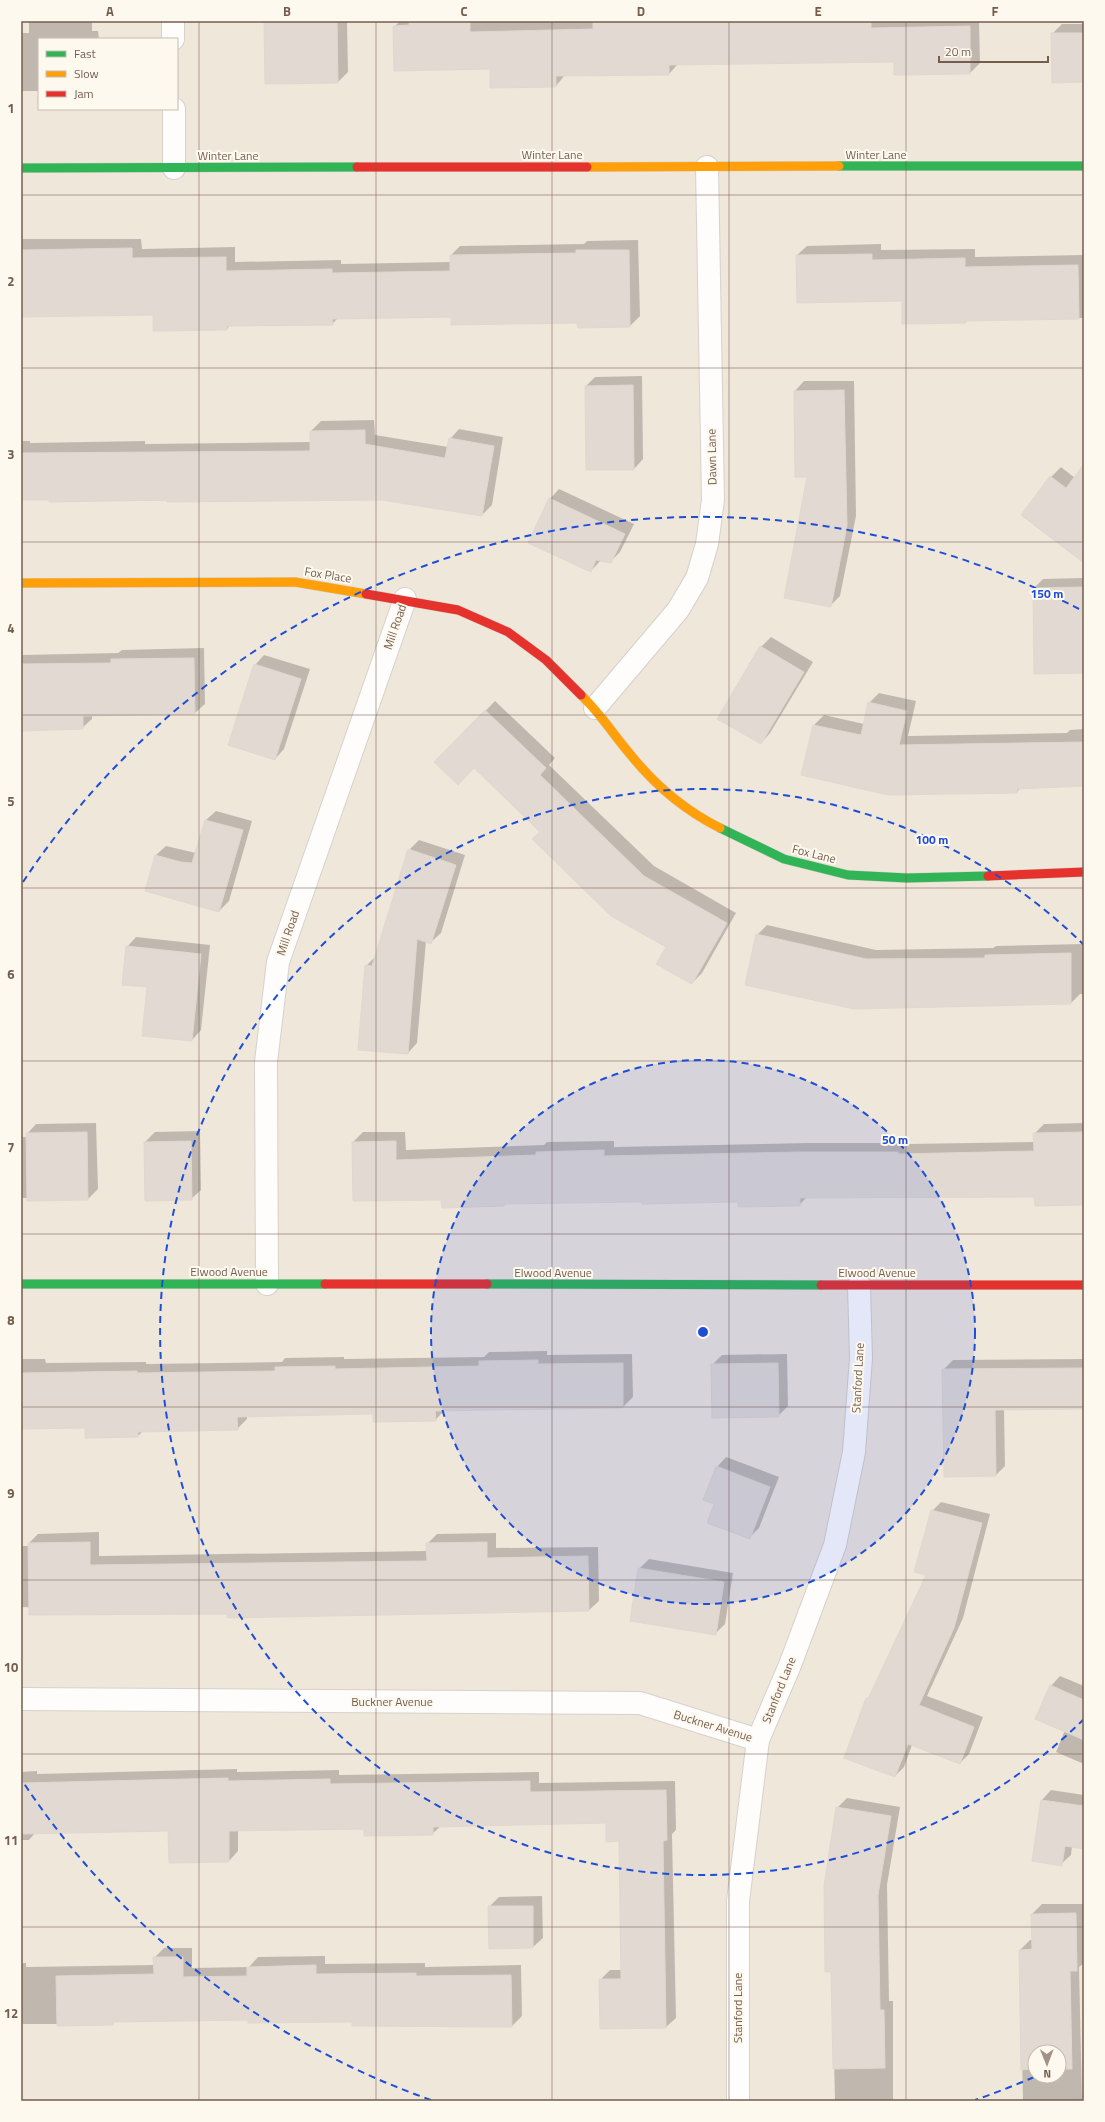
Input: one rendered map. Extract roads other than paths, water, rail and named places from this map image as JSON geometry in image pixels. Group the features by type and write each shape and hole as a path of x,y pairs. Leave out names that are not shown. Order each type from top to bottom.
{"street":[{"path":"173,21 173,38"},
{"path":"174,110 174,168"},
{"name":"Winter Lane","path":"21,168 1084,166"},
{"name":"Dawn Lane","path":"595,708 678,610 697,578 707,544 713,500 707,167"},
{"name":"Fox Place","path":"21,583 295,582 405,599 458,610 508,632 546,660 595,708"},
{"name":"Mill Road","path":"267,1284 266,1062 278,962 405,599"},
{"name":"Fox Lane","path":"595,708 630,755 673,798 710,824 784,859 848,875 907,878 1084,872"},
{"name":"Elwood Avenue","path":"21,1284 1084,1286"},
{"name":"Stanford Lane","path":"738,2101 738,1901 758,1740 790,1665 835,1545 854,1452 861,1358 859,1285"},
{"name":"Buckner Avenue","path":"21,1699 640,1704 758,1740"}]}
